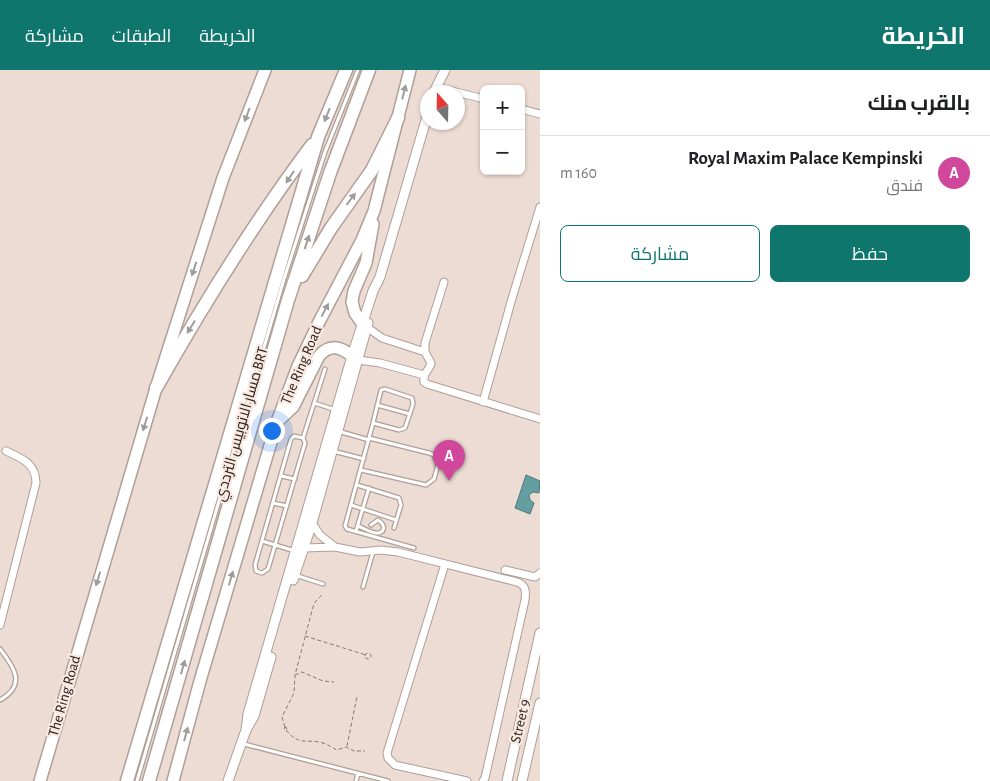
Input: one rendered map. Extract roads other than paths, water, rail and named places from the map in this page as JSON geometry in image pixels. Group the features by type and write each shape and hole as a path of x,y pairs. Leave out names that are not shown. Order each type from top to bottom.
{"highway":[{"name":"The Ring Road","path":"40,781 156,388 223,178 265,70"},
{"path":"127,781 318,137 346,70"},
{"name":"The Ring Road","path":"149,781 288,300 330,173 369,70"},
{"name":"The Ring Road","path":"173,781 200,681 277,422 298,366 362,240 374,210 410,70"},
{"path":"288,300 330,228 372,170 398,118"},
{"path":"156,388 188,333 266,210 318,137"},
{"path":"365,326 355,313 352,302 354,291 366,263 371,242 374,210"},
{"path":"277,422 292,407 324,350 336,347 355,358"}],"street":[{"path":"437,85 444,70"},
{"path":"465,96 480,98"},
{"path":"525,110 540,114"},
{"path":"246,730 248,714 308,521 336,411 365,326 373,291 380,277 423,130"},
{"path":"483,402 513,294 540,207"},
{"path":"444,282 425,343 425,352 431,363 424,375 424,382 540,419"},
{"path":"365,326 382,338 425,352"},
{"path":"355,358 375,361 424,375"},
{"path":"308,521 338,431 355,358"},
{"path":"0,625 36,482 31,465 24,459 6,451"},
{"path":"308,521 320,535 336,546"},
{"path":"300,549 336,546 360,552 398,552 522,584 526,590 483,781"},
{"path":"228,781 240,743 254,716 300,549"},
{"path":"445,564 387,753 388,758 395,765 468,781"},
{"path":"505,570 535,577 540,573"},
{"name":"Street 9","path":"506,781 524,705 536,671 540,632"},
{"path":"524,705 540,707"},
{"name":"Street 9","path":"522,781 538,726 540,707"},
{"path":"520,725 538,726"}],"lane":[{"name":"مسار الاتوبيس الترددي BRT","path":"136,781 284,279 325,152 358,70"},
{"path":"303,438 294,436 291,438 255,565 258,572 265,573 268,569 305,443 303,438 325,369"},
{"path":"373,423 402,430 407,426 413,404 412,398 385,389 380,392 345,526 347,529 414,548"},
{"path":"314,403 336,411"},
{"path":"377,405 410,414"},
{"path":"338,431 429,453 434,455 438,464 434,479 426,485 361,470"},
{"path":"332,451 364,459"},
{"path":"281,476 294,479"},
{"path":"357,485 399,498 401,505 394,528"},
{"path":"356,531 369,488"},
{"path":"273,502 287,506"},
{"path":"351,505 396,520"},
{"path":"358,526 376,533 383,529 384,525 378,520 372,525"},
{"path":"262,541 300,549"},
{"path":"363,587 373,552"},
{"path":"294,575 323,584"},
{"path":"0,649 17,675 16,685 0,700"},
{"path":"240,743 388,781"},
{"path":"356,781 358,774"}],"water":[{"path":"526,475 540,481 539,493 533,492 529,495 530,500 534,503 530,514 515,508"}],"place":[{"name":"Royal Maxim Palace Kempinski","path":"449,481"}]}
